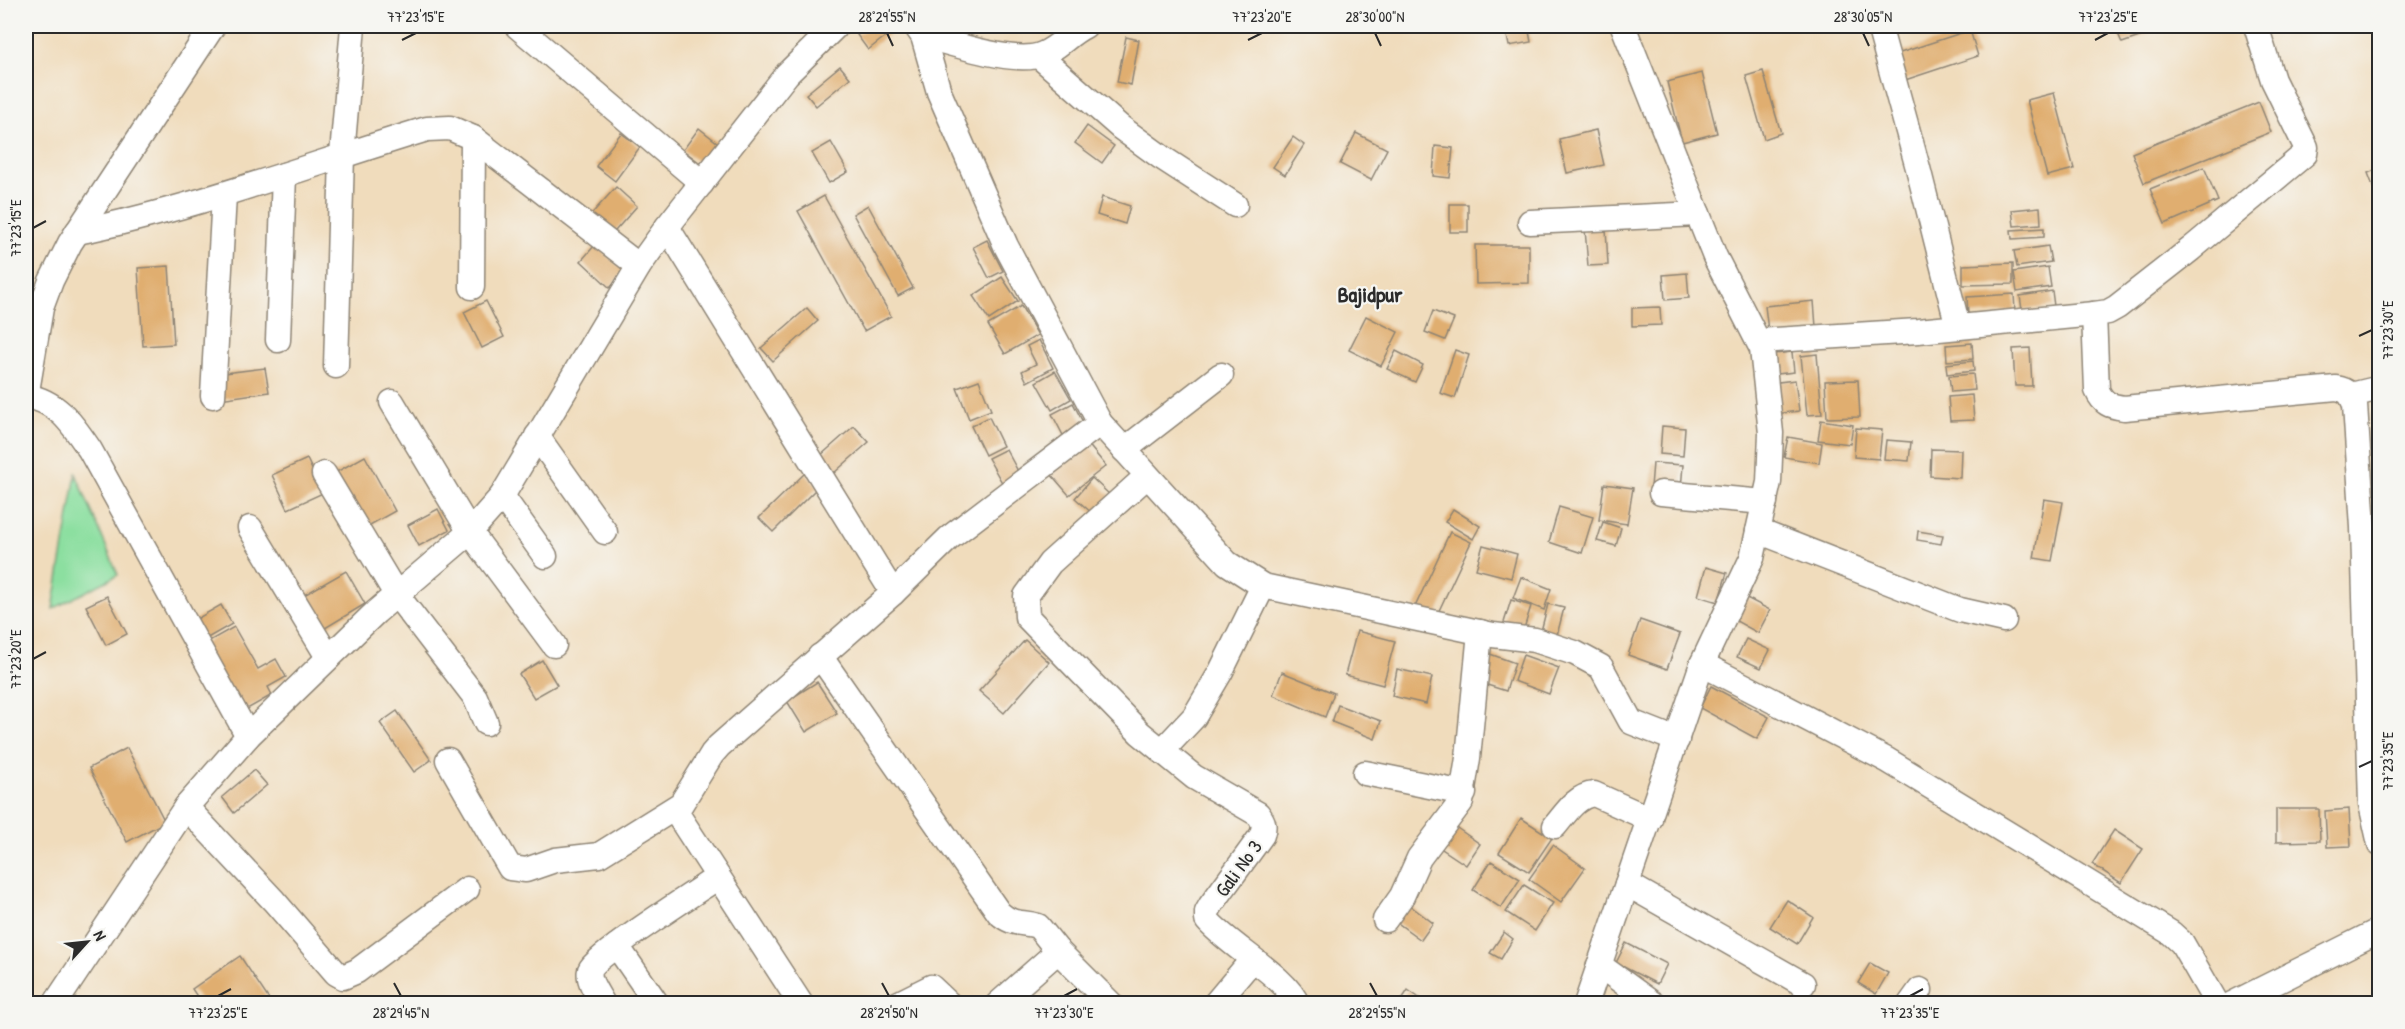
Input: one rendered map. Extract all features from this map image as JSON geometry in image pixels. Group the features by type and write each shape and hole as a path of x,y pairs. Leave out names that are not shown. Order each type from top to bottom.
{"street":[{"path":"213,26 77,231 51,281 41,308 26,397 40,398 61,411 90,450 248,736"},
{"path":"336,366 342,155 353,26"},
{"path":"517,26 702,183"},
{"path":"55,1004 186,807 248,736 396,594 470,532 502,496 639,266 787,74 836,26"},
{"path":"919,31 1014,57 1040,56 1085,26"},
{"path":"1586,1004 1702,664 1752,558 1769,482 1771,425 1759,341 1715,257 1623,26"},
{"path":"1879,26 1958,327"},
{"path":"1759,341 1958,327 2094,314 2108,312 2117,307 2200,242 2305,154 2306,147 2272,80 2256,26"},
{"path":"919,31 939,92 1006,246 1100,423 1227,563 1263,586 1480,632 1535,640 1575,653 1595,662 1605,674 1630,722 1677,740"},
{"path":"1040,56 1120,127 1161,157 1235,205"},
{"path":"77,231 116,224 224,195 427,129 450,128 473,138 639,266"},
{"path":"472,287 473,138"},
{"path":"278,340 284,175"},
{"path":"213,396 224,195"},
{"path":"1530,222 1698,214"},
{"path":"667,227 893,593"},
{"path":"2094,314 2097,390 2100,398 2109,406 2124,408 2336,388 2346,389 2351,395 2355,405 2362,528 2371,804 2379,844"},
{"path":"1124,450 1221,375"},
{"path":"2351,395 2379,387"},
{"path":"392,402 470,532 554,645"},
{"path":"448,760 510,868 526,870 555,860 599,855 674,809 686,798 719,746 893,593 949,538 1100,423"},
{"path":"537,436 605,532"},
{"path":"324,474 396,594 467,685 486,723"},
{"path":"1147,476 1050,563 1026,596 1025,605 1026,617 1031,623 1128,722 1162,751 1194,717 1220,673 1263,586"},
{"path":"1661,493 1765,502"},
{"path":"502,496 545,556"},
{"path":"250,528 328,657"},
{"path":"1758,531 1960,610 2004,620"},
{"path":"1385,920 1402,896 1419,858 1461,802 1464,793 1480,632"},
{"path":"820,656 999,913 1016,924 1038,926 1058,951 1111,1004"},
{"path":"1702,664 1887,760 2171,933 2182,943 2217,1004"},
{"name":"Gali No 3","path":"1162,751 1194,777 1249,809 1263,821 1265,827 1262,835 1207,912 1212,926 1252,960"},
{"path":"1365,773 1464,793"},
{"path":"1555,826 1578,799 1594,794 1650,819"},
{"path":"186,807 274,901 336,973 343,976 357,971 467,889"},
{"path":"674,809 801,1004"},
{"path":"603,1004 594,988 589,972 593,964 718,877"},
{"path":"1627,884 1803,984"},
{"path":"2232,1004 2379,930"},
{"path":"617,946 657,1004"},
{"path":"998,1004 1058,951"},
{"path":"1215,1004 1252,960 1285,985 1293,994 1297,1004"},
{"path":"1599,965 1653,1004"},
{"path":"897,1004 931,987 950,1004"}],"green space":[{"path":"76,474 118,575 53,609"}],"building":[{"path":"870,26 892,26 895,29 868,50 857,35"},
{"path":"1505,26 1528,26 1531,42 1509,46"},
{"path":"2115,26 2149,26 2151,33 2122,43"},
{"path":"1970,30 1978,56 1902,81 1894,55"},
{"path":"1126,37 1139,40 1131,85 1117,82"},
{"path":"840,66 850,78 816,106 806,94"},
{"path":"1763,71 1781,133 1764,139 1746,76"},
{"path":"1702,73 1717,133 1682,142 1667,82"},
{"path":"2054,93 2074,169 2047,176 2027,100"},
{"path":"2259,102 2271,132 2144,183 2132,153"},
{"path":"1087,126 1114,146 1102,163 1075,143"},
{"path":"699,128 723,147 707,168 683,150"},
{"path":"1596,130 1604,165 1567,173 1559,139"},
{"path":"621,133 640,147 615,181 596,166"},
{"path":"1356,133 1387,149 1371,180 1340,164"},
{"path":"1293,137 1304,145 1285,175 1273,167"},
{"path":"831,142 848,172 829,183 812,153"},
{"path":"1435,146 1453,148 1450,178 1433,176"},
{"path":"2204,167 2218,201 2165,224 2150,189"},
{"path":"2380,168 2380,202 2379,202 2368,173"},
{"path":"616,187 637,206 608,239 586,220"},
{"path":"824,196 891,316 864,331 798,211"},
{"path":"1102,197 1130,206 1125,224 1097,215"},
{"path":"1450,204 1468,204 1468,232 1450,232"},
{"path":"868,205 913,288 898,296 853,214"},
{"path":"2040,207 2041,224 2014,226 2012,210"},
{"path":"1606,228 1608,265 1588,266 1585,229"},
{"path":"2044,228 2044,237 2012,239 2011,230"},
{"path":"987,240 1003,271 989,278 973,247"},
{"path":"595,245 625,271 610,288 581,261"},
{"path":"1475,245 1529,245 1529,283 1476,284"},
{"path":"2048,246 2051,262 2017,267 2014,251"},
{"path":"2013,263 2013,284 1963,285 1963,265"},
{"path":"169,266 174,344 143,346 138,268"},
{"path":"2048,267 2051,287 2017,292 2014,272"},
{"path":"1687,273 1689,298 1665,300 1663,275"},
{"path":"1002,277 1018,301 989,320 973,296"},
{"path":"2052,291 2054,306 2022,310 2020,296"},
{"path":"2014,294 2015,311 1968,315 1967,297"},
{"path":"486,301 504,337 482,348 464,312"},
{"path":"1814,301 1816,327 1768,331 1765,306"},
{"path":"1021,306 1038,335 1005,354 988,325"},
{"path":"1660,307 1661,325 1632,326 1632,308"},
{"path":"807,308 818,321 773,361 761,348"},
{"path":"1433,311 1454,319 1445,340 1425,332"},
{"path":"1366,316 1398,332 1381,366 1349,350"},
{"path":"1039,340 1053,368 1027,382 1022,371 1036,364 1027,346"},
{"path":"1972,343 1973,359 1947,361 1946,345"},
{"path":"2030,348 2032,386 2015,386 2013,349"},
{"path":"1455,350 1469,355 1455,398 1440,393"},
{"path":"1396,351 1423,365 1415,382 1387,369"},
{"path":"1792,352 1794,372 1769,375 1766,355"},
{"path":"1817,354 1822,414 1807,415 1801,356"},
{"path":"1973,361 1974,371 1947,374 1946,364"},
{"path":"265,368 269,392 220,399 217,374"},
{"path":"1055,371 1071,399 1052,410 1036,382"},
{"path":"1973,374 1975,390 1951,392 1949,376"},
{"path":"979,380 991,410 969,419 957,388"},
{"path":"1795,380 1799,411 1774,414 1770,383"},
{"path":"1858,380 1860,417 1827,418 1825,381"},
{"path":"1972,395 1974,420 1950,421 1948,397"},
{"path":"1073,403 1087,430 1066,441 1052,414"},
{"path":"989,417 1003,446 985,455 971,426"},
{"path":"1821,420 1853,425 1850,444 1818,440"},
{"path":"854,426 869,442 834,473 820,456"},
{"path":"1662,426 1685,428 1683,456 1660,454"},
{"path":"1856,428 1882,430 1879,459 1854,457"},
{"path":"1788,437 1822,443 1819,463 1784,457"},
{"path":"1886,440 1911,442 1909,461 1884,459"},
{"path":"1087,443 1106,466 1069,495 1050,473"},
{"path":"1006,449 1021,477 1004,486 988,458"},
{"path":"1931,449 1961,450 1960,478 1930,476"},
{"path":"365,456 395,511 361,530 331,475"},
{"path":"307,459 323,493 288,509 272,475"},
{"path":"1653,463 1683,465 1681,489 1651,487"},
{"path":"805,473 818,487 773,532 759,518"},
{"path":"1092,478 1111,496 1094,515 1075,498"},
{"path":"1604,484 1633,488 1627,524 1599,520"},
{"path":"2044,499 2063,502 2052,561 2034,558"},
{"path":"1559,507 1593,517 1582,553 1549,542"},
{"path":"438,509 449,530 419,546 408,525"},
{"path":"1453,509 1480,526 1473,539 1445,522"},
{"path":"1603,522 1621,528 1616,546 1597,541"},
{"path":"1918,531 1943,535 1941,544 1917,540"},
{"path":"1450,532 1471,542 1436,617 1415,607"},
{"path":"1483,545 1517,554 1511,578 1476,569"},
{"path":"1706,567 1727,573 1718,602 1698,596"},
{"path":"346,571 365,604 317,633 297,599"},
{"path":"1521,577 1551,589 1544,610 1513,598"},
{"path":"1739,594 1770,610 1758,633 1727,616"},
{"path":"107,596 127,634 106,645 86,606"},
{"path":"1511,600 1531,606 1522,635 1502,629"},
{"path":"1548,604 1564,608 1555,643 1539,639"},
{"path":"221,605 232,624 204,640 193,621"},
{"path":"1640,620 1680,634 1667,669 1628,655"},
{"path":"234,627 258,669 276,659 286,677 268,687 272,695 240,713 202,645"},
{"path":"1357,631 1395,641 1383,685 1345,675"},
{"path":"1746,639 1770,650 1761,668 1737,657"},
{"path":"1025,640 1049,662 1004,713 979,691"},
{"path":"1490,654 1515,663 1506,691 1481,683"},
{"path":"1523,655 1559,668 1549,694 1514,681"},
{"path":"542,660 557,685 534,698 519,674"},
{"path":"1397,669 1432,677 1426,704 1392,696"},
{"path":"1282,672 1334,693 1325,717 1273,695"},
{"path":"817,682 837,713 806,732 787,701"},
{"path":"1711,686 1769,717 1757,739 1700,708"},
{"path":"1338,705 1381,721 1375,739 1332,722"},
{"path":"397,711 431,760 414,772 380,723"},
{"path":"127,748 165,822 127,842 89,768"},
{"path":"254,770 267,785 234,813 222,797"},
{"path":"2276,809 2319,809 2320,841 2276,842"},
{"path":"2349,809 2351,846 2327,847 2325,811"},
{"path":"1521,818 1552,838 1529,872 1499,853"},
{"path":"1454,826 1480,844 1466,865 1439,847"},
{"path":"2114,830 2143,849 2121,883 2092,864"},
{"path":"1553,845 1585,868 1561,902 1529,879"},
{"path":"1491,861 1520,879 1501,908 1473,890"},
{"path":"1524,885 1553,903 1535,931 1506,912"},
{"path":"1787,900 1813,917 1797,944 1770,927"},
{"path":"1408,904 1433,923 1421,940 1395,921"},
{"path":"1504,932 1513,939 1501,959 1490,953"},
{"path":"1626,943 1667,964 1657,984 1616,963"},
{"path":"240,956 272,1004 202,1004 192,989"},
{"path":"1870,963 1888,973 1876,994 1858,983"},
{"path":"1408,990 1428,1004 1399,1004"}],"district":[{"name":"Bajidpur","path":"1370,294"}]}
